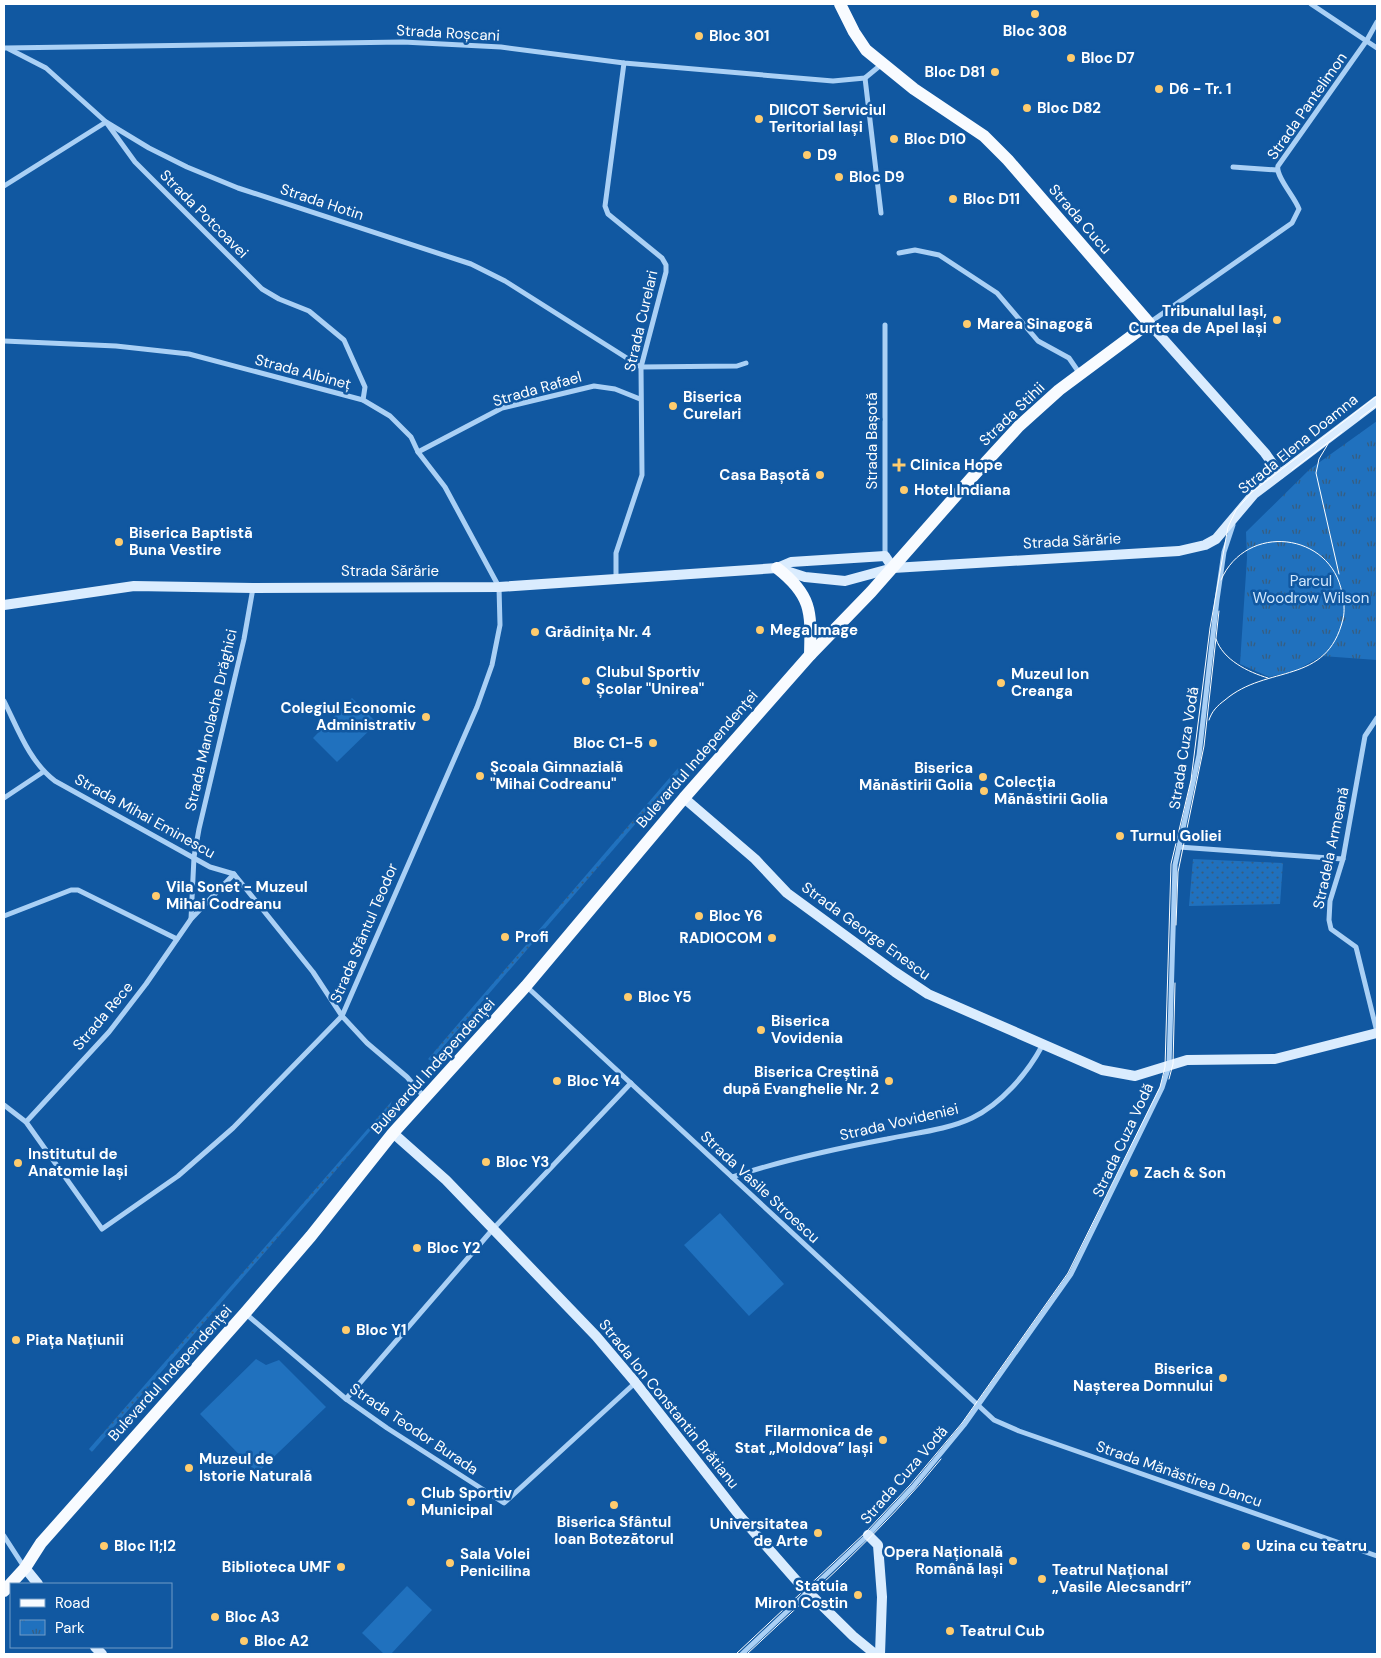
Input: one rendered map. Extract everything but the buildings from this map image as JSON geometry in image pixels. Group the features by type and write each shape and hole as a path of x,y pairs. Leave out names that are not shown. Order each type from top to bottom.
{"main road":[{"name":"Strada Cucu","path":"840,4 854,32 866,50 882,64 984,136 1008,160 1149,324"},
{"name":"Strada Stihii","path":"893,568 1020,426 1080,374 1149,324"},
{"path":"777,568 800,587 808,607 810,655"},
{"name":"Bulevardul Independenței","path":"11,1583 25,1568 41,1543 245,1313 311,1236 393,1134 526,986 684,798 810,655 893,568"}],"street":[{"path":"1311,4 1377,48"},
{"name":"Strada Pantelimon","path":"1149,324 1292,223 1299,209 1296,200 1277,170 1367,40 1377,22"},
{"name":"Strada Roșcani","path":"5,48 403,42 501,47 624,63 833,81 865,78"},
{"name":"Strada Hotin","path":"5,48 22,54 46,68 106,122 149,148 238,188 471,264 504,281 641,367"},
{"name":"Strada Curelari","path":"616,579 616,554 642,475 641,367 666,264 662,258 608,214 605,206 624,63"},
{"path":"881,213 865,78 882,64"},
{"path":"4,186 106,122"},
{"name":"Strada Potcoavei","path":"106,122 135,162 262,289 309,311 344,340 365,387 363,400"},
{"path":"1233,167 1277,170"},
{"path":"899,252 915,250 939,255 997,293 1038,341 1069,358 1080,374"},
{"name":"Strada Cucu","path":"1149,324 1280,474"},
{"name":"Strada Bașotă","path":"885,325 885,556"},
{"name":"Strada Albineț","path":"4,341 116,346 189,354 363,400 390,416 411,437 418,452 445,486 499,586"},
{"path":"641,367 737,366 746,363"},
{"name":"Strada Rafael","path":"418,452 502,408 594,386 615,389 640,399"},
{"name":"Strada Elena Doamna","path":"1239,512 1254,494 1377,401"},
{"name":"Strada Sărărie","path":"777,568 805,577 845,581 893,568 1179,551 1205,545 1216,539 1239,512"},
{"name":"Strada Cuza Vodă","path":"742,1654 868,1535 913,1487 978,1406 1071,1274 1162,1088 1169,1066 1173,896 1179,847 1199,755 1224,552 1228,534 1239,512"},
{"path":"885,556 893,568"},
{"name":"Strada Sărărie","path":"4,605 134,586 253,588 499,586 777,568 791,562 885,556"},
{"name":"Strada Sfântul Teodor","path":"26,1122 102,1229 178,1176 227,1134 342,1016 486,682 492,665 500,626 499,586"},
{"name":"Strada Manolache Drăghici","path":"194,857 244,639 253,588"},
{"name":"Strada Mihai Eminescu","path":"4,701 33,759 43,772 75,792 210,867 234,874"},
{"name":"Stradela Armeană","path":"1376,719 1365,736 1343,859 1330,901 1328,920 1331,929 1356,947 1377,1032"},
{"path":"4,798 43,772"},
{"name":"Strada George Enescu","path":"684,798 755,859 787,893 928,994 1042,1046 1102,1070 1134,1076 1187,1060 1275,1059 1377,1032"},
{"path":"1179,847 1343,859"},
{"path":"191,919 194,857"},
{"path":"234,874 313,972 342,1016 367,1043 407,1077 425,1098"},
{"name":"Strada Rece","path":"26,1122 109,1032 146,984 191,919 234,874"},
{"path":"4,916 71,890 78,890 177,939"},
{"name":"Strada Vasile Stroescu","path":"526,986 978,1406"},
{"name":"Strada Vovideniei","path":"732,1177 780,1161 930,1130 970,1119 987,1110 1030,1069 1042,1046"},
{"path":"346,1399 493,1229 632,1083"},
{"path":"4,1105 26,1122"},
{"name":"Strada Ion Constantin Brătianu","path":"393,1134 446,1180 596,1336 635,1382 739,1515 808,1592 852,1636 875,1654"},
{"name":"Strada Teodor Burada","path":"245,1313 346,1399 386,1428 504,1503 635,1382"},
{"name":"Strada Mănăstirea Dancu","path":"978,1406 994,1420 1019,1431 1377,1556"},
{"path":"868,1535 878,1545 882,1597 880,1654"},
{"path":"4,1536 37,1583"}],"green space":[{"name":"Parcul Woodrow Wilson","path":"1377,421 1377,660 1322,656 1295,671 1269,677 1240,664 1247,558 1246,532 1310,469"},
{"path":"352,698 377,723 337,762 313,738"},
{"path":"678,768 681,771 431,1061 428,1059"},
{"path":"1193,859 1283,863 1280,904 1189,906"},
{"path":"392,1101 389,1109 92,1452 89,1449"},
{"path":"720,1213 784,1284 749,1316 684,1245"},
{"path":"256,1359 266,1365 279,1360 326,1407 257,1473 200,1414"},
{"path":"407,1586 432,1610 391,1654 384,1654 362,1633"}],"tram line":[{"path":"736,1654 866,1532 910,1485 962,1423 1068,1273 1160,1087 1165,1067 1171,864 1191,780 1210,628 1228,527 1236,510 1252,492 1377,396"},
{"path":"1360,418 1377,405"},
{"path":"1292,470 1342,432"},
{"path":"1328,444 1319,459 1316,473 1339,574"},
{"path":"1209,720 1217,707 1241,689 1310,665 1324,655 1335,640 1344,613 1342,593 1335,573 1322,557 1305,547 1287,542 1267,543 1249,549 1233,561 1221,580"},
{"path":"1176,925 1178,872 1204,746 1219,611"},
{"path":"1216,639 1219,646 1230,659 1245,669 1268,678"},
{"path":"1169,1079 1173,1064 1175,983"},
{"path":"747,1654 872,1536 941,1459"}],"place":[{"name":"Bloc 308","path":"1035,14"},
{"name":"Bloc 301","path":"699,36"},
{"name":"Bloc D7","path":"1071,58"},
{"name":"Bloc D81","path":"995,72"},
{"name":"D6 - Tr. 1","path":"1159,89"},
{"name":"Bloc D82","path":"1027,108"},
{"name":"DIICOT Serviciul Teritorial Iași","path":"759,119"},
{"name":"Bloc D10","path":"894,139"},
{"name":"D9","path":"807,155"},
{"name":"Bloc D9","path":"839,177"},
{"name":"Bloc D11","path":"953,199"},
{"name":"Tribunalul Iași, Curtea de Apel Iași","path":"1277,320"},
{"name":"Marea Sinagogă","path":"967,324"},
{"name":"Biserica Curelari","path":"673,406"},
{"name":"Clinica Hope","path":"899,465"},
{"name":"Casa Bașotă","path":"820,475"},
{"name":"Hotel Indiana","path":"904,490"},
{"name":"Biserica Baptistă Buna Vestire","path":"119,542"},
{"name":"Mega Image","path":"760,630"},
{"name":"Grădinița Nr. 4","path":"535,632"},
{"name":"Clubul Sportiv Școlar \"Unirea\"","path":"586,681"},
{"name":"Muzeul Ion Creanga","path":"1001,683"},
{"name":"Colegiul Economic Administrativ","path":"426,717"},
{"name":"Bloc C1-5","path":"653,743"},
{"name":"Școala Gimnazială \"Mihai Codreanu\"","path":"480,776"},
{"name":"Biserica Mănăstirii Golia","path":"983,777"},
{"name":"Colecția Mănăstirii Golia","path":"984,791"},
{"name":"Turnul Goliei","path":"1120,836"},
{"name":"Vila Sonet - Muzeul Mihai Codreanu","path":"156,896"},
{"name":"Bloc Y6","path":"699,916"},
{"name":"Profi","path":"505,937"},
{"name":"RADIOCOM","path":"772,938"},
{"name":"Bloc Y5","path":"628,997"},
{"name":"Biserica Vovidenia","path":"761,1030"},
{"name":"Bloc Y4","path":"557,1081"},
{"name":"Biserica Creștină după Evanghelie Nr. 2","path":"889,1081"},
{"name":"Bloc Y3","path":"486,1162"},
{"name":"Institutul de Anatomie Iași","path":"18,1163"},
{"name":"Zach & Son","path":"1134,1173"},
{"name":"Bloc Y2","path":"417,1248"},
{"name":"Bloc Y1","path":"346,1330"},
{"name":"Piața Națiunii","path":"16,1340"},
{"name":"Biserica Nașterea Domnului","path":"1223,1378"},
{"name":"Filarmonica de Stat „Moldova” Iași","path":"883,1440"},
{"name":"Muzeul de Istorie Naturală","path":"189,1468"},
{"name":"Club Sportiv Municipal","path":"411,1502"},
{"name":"Biserica Sfântul Ioan Botezătorul","path":"614,1505"},
{"name":"Universitatea de Arte","path":"818,1533"},
{"name":"Bloc I1;I2","path":"104,1546"},
{"name":"Uzina cu teatru","path":"1246,1546"},
{"name":"Opera Națională Română Iași","path":"1013,1561"},
{"name":"Sala Volei Penicilina","path":"450,1563"},
{"name":"Biblioteca UMF","path":"341,1567"},
{"name":"Teatrul Național „Vasile Alecsandri”","path":"1042,1579"},
{"name":"Statuia Miron Costin","path":"858,1595"},
{"name":"Bloc A3","path":"215,1617"},
{"name":"Teatrul Cub","path":"950,1631"},
{"name":"Bloc A2","path":"244,1641"}]}
